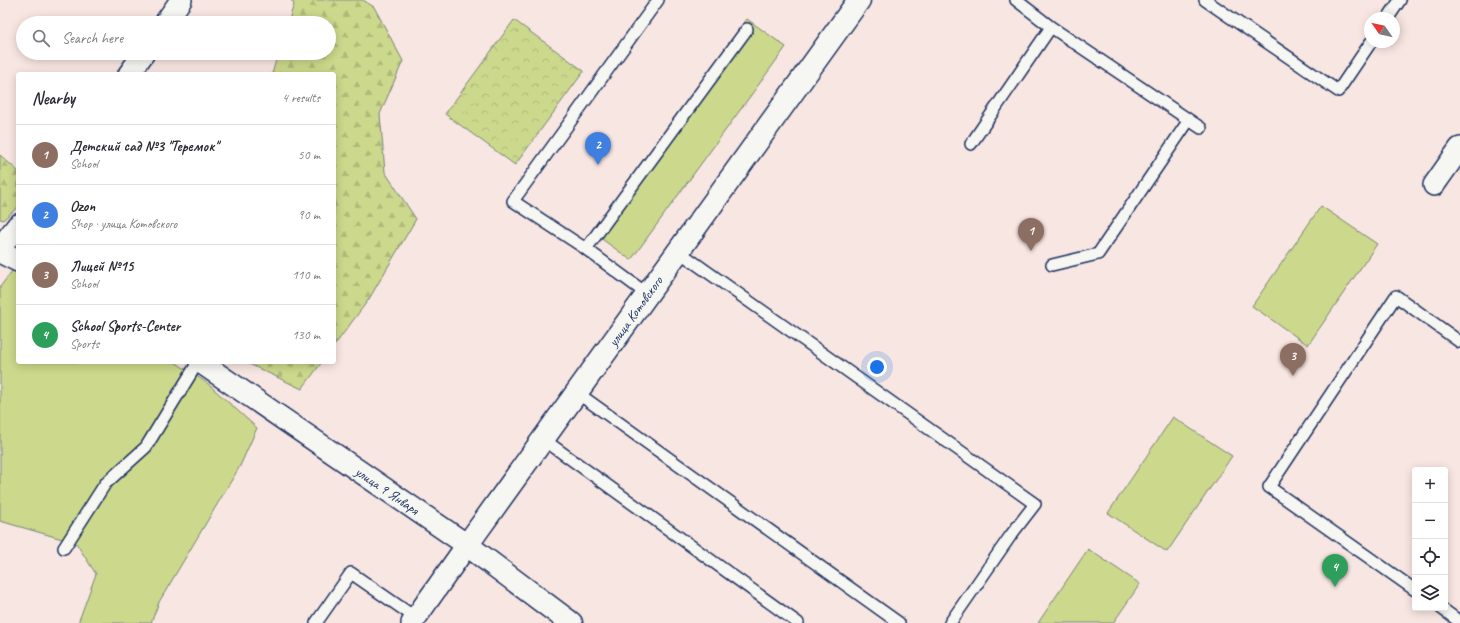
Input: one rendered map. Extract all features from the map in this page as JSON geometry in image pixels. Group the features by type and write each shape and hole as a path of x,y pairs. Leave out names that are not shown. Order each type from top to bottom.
{"street":[{"path":"170,16 181,0"},
{"name":"улица Котовского","path":"414,620 576,392 859,0"},
{"path":"130,72 139,60"},
{"path":"1434,185 1460,148"},
{"path":"0,248 16,228"},
{"path":"0,252 16,260"},
{"name":"улица 9 Января","path":"202,364 467,545 571,623"}],"lane":[{"path":"647,294 586,249 513,201 658,0"},
{"path":"1016,0 1051,27 1201,128"},
{"path":"1205,0 1338,91 1367,48"},
{"path":"1392,12 1400,0"},
{"path":"971,144 1051,27"},
{"path":"586,249 748,29"},
{"path":"1052,265 1098,254 1189,120"},
{"path":"678,251 1035,504 1011,535 950,623"},
{"path":"1412,588 1270,487 1396,296 1460,342"},
{"path":"64,548 105,484 146,447 198,364"},
{"path":"576,392 899,623"},
{"path":"543,439 798,623"},
{"path":"316,623 351,573 414,620"},
{"path":"1444,611 1460,622"}],"green space":[{"path":"291,0 363,0 374,7 403,61 380,114 385,172 416,219 369,299 336,343 336,72 273,72 276,60 336,60 336,16 290,16 294,4"},
{"path":"747,19 786,47 631,260 592,232"},
{"path":"514,20 584,71 515,165 445,114"},
{"path":"0,155 16,169 16,209 3,220 0,219"},
{"path":"1321,206 1377,244 1308,345 1252,306"},
{"path":"16,266 16,364 178,364 207,383 257,428 240,466 159,602 151,623 78,623 96,574 76,543 0,521 0,287"},
{"path":"249,364 321,364 302,389"},
{"path":"1173,417 1232,456 1167,552 1108,513"},
{"path":"1088,549 1140,584 1113,623 1038,623"}],"place":[{"name":"Ozon","path":"598,165"},
{"name":"Детский сад №3 \"Теремок\"","path":"1031,251"},
{"name":"Лицей №15","path":"1293,376"},
{"name":"School Sports-Center","path":"1335,587"}]}
